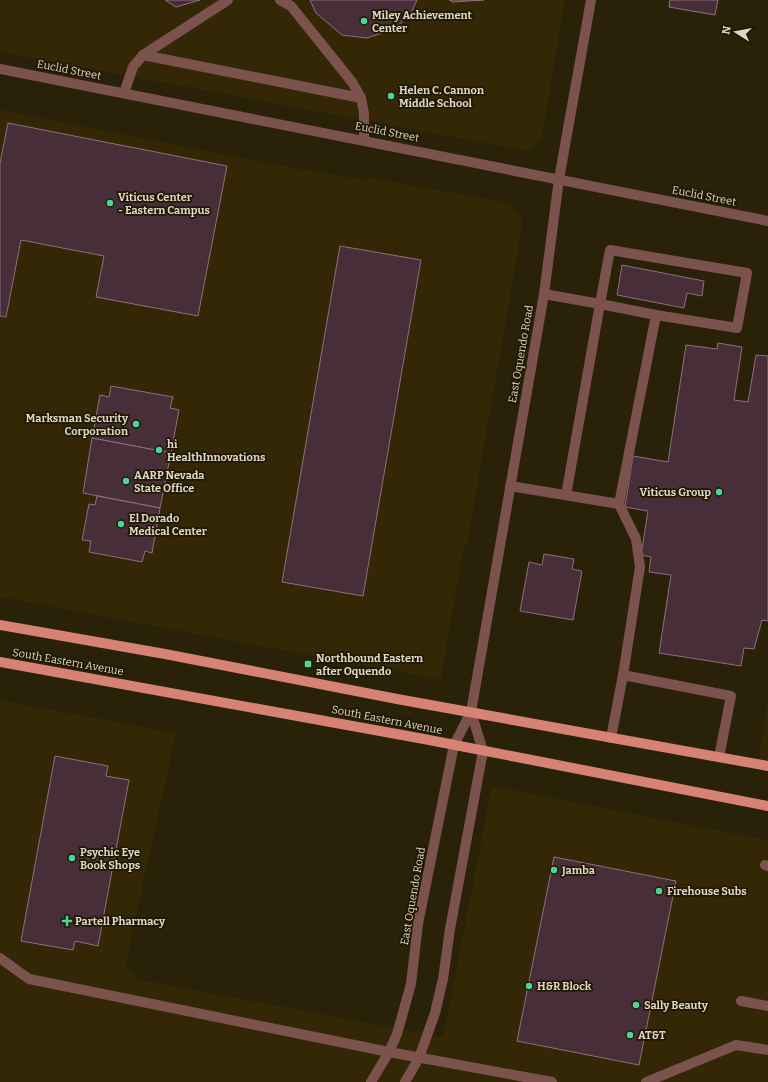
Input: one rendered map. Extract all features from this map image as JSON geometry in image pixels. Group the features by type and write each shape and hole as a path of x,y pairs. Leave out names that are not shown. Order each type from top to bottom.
{"main road":[{"name":"South Eastern Avenue","path":"0,624 180,656 471,712 768,766"},
{"name":"South Eastern Avenue","path":"0,662 454,745 768,806"}],"street":[{"path":"124,93 133,67 143,55 228,0"},
{"path":"280,0 291,6 352,82 361,98 364,113 364,139"},
{"name":"East Oquendo Road","path":"371,1082 389,1052 397,1034 411,984 418,924 454,745 471,712 544,294 559,179 591,0"},
{"path":"143,55 361,98"},
{"name":"Euclid Street","path":"0,69 263,121 364,139 768,221"},
{"path":"544,294 600,304 656,315 737,328 747,273 610,250 600,304 566,495"},
{"path":"611,738 623,675 640,567 636,539 619,504 656,315"},
{"path":"510,486 619,504"},
{"path":"623,675 731,696 719,757"},
{"name":"East Oquendo Road","path":"405,1082 419,1058 435,1013 443,979 450,929 483,751 471,712"},
{"path":"0,958 34,980 419,1058 552,1082"},
{"path":"741,1001 768,1006"},
{"path":"646,1082 736,1045 768,1050"}],"shaded area":[{"name":"Helen C. Cannon Middle School","path":"0,0 565,0 542,139 528,151 0,52"},
{"path":"0,110 289,167 365,180 366,177 510,203 523,221 467,545 464,545 441,680 0,597"},
{"path":"0,700 176,733 126,963 136,979 443,1037 492,786 768,840 768,1082 0,1082"},
{"path":"768,701 768,766 758,764"}],"building":[{"path":"165,0 200,0 176,7"},
{"name":"Miley Achievement Center","path":"310,0 417,0 412,11 395,29 367,38 342,35 316,13"},
{"name":"Miley Achievement Center","path":"449,0 484,0 453,2"},
{"path":"670,0 718,0 715,15 669,7"},
{"name":"Viticus Center - Eastern Campus","path":"8,123 227,166 198,316 96,297 104,256 21,240 6,317 0,316 0,163"},
{"path":"340,246 421,260 363,596 282,582"},
{"path":"622,265 704,281 702,296 687,293 684,308 617,295"},
{"path":"718,343 742,347 734,400 748,402 756,355 768,356 768,621 762,620 754,649 744,648 741,666 659,653 671,575 649,572 651,557 641,555 648,511 625,507 633,456 668,462 686,345 717,349"},
{"name":"Marksman Security Corporation","path":"111,386 173,397 170,408 179,410 171,453 92,438 100,395 109,397"},
{"name":"AARP Nevada State Office","path":"92,438 171,453 160,508 83,493"},
{"name":"El Dorado Medical Center","path":"97,496 160,508 152,553 145,551 142,562 89,552 91,541 82,540 89,504 95,505"},
{"path":"544,554 574,559 572,569 582,571 573,620 520,611 529,562 542,565"},
{"path":"55,756 108,766 106,776 129,780 98,946 75,941 73,950 21,941"},
{"path":"554,857 676,881 639,1065 517,1041"}],"place":[{"name":"Miley Achievement Center","path":"364,21"},
{"name":"Helen C. Cannon Middle School","path":"391,96"},
{"name":"Viticus Center - Eastern Campus","path":"110,203"},
{"name":"Marksman Security Corporation","path":"136,424"},
{"name":"hi HealthInnovations","path":"159,450"},
{"name":"AARP Nevada State Office","path":"126,481"},
{"name":"Viticus Group","path":"719,492"},
{"name":"El Dorado Medical Center","path":"121,524"},
{"name":"Northbound Eastern after Oquendo","path":"308,664"},
{"name":"Psychic Eye Book Shops","path":"72,858"},
{"name":"Jamba","path":"554,870"},
{"name":"Firehouse Subs","path":"659,891"},
{"name":"Partell Pharmacy","path":"67,921"},
{"name":"H&R Block","path":"529,986"},
{"name":"Sally Beauty","path":"636,1005"},
{"name":"AT&T","path":"630,1035"}]}
